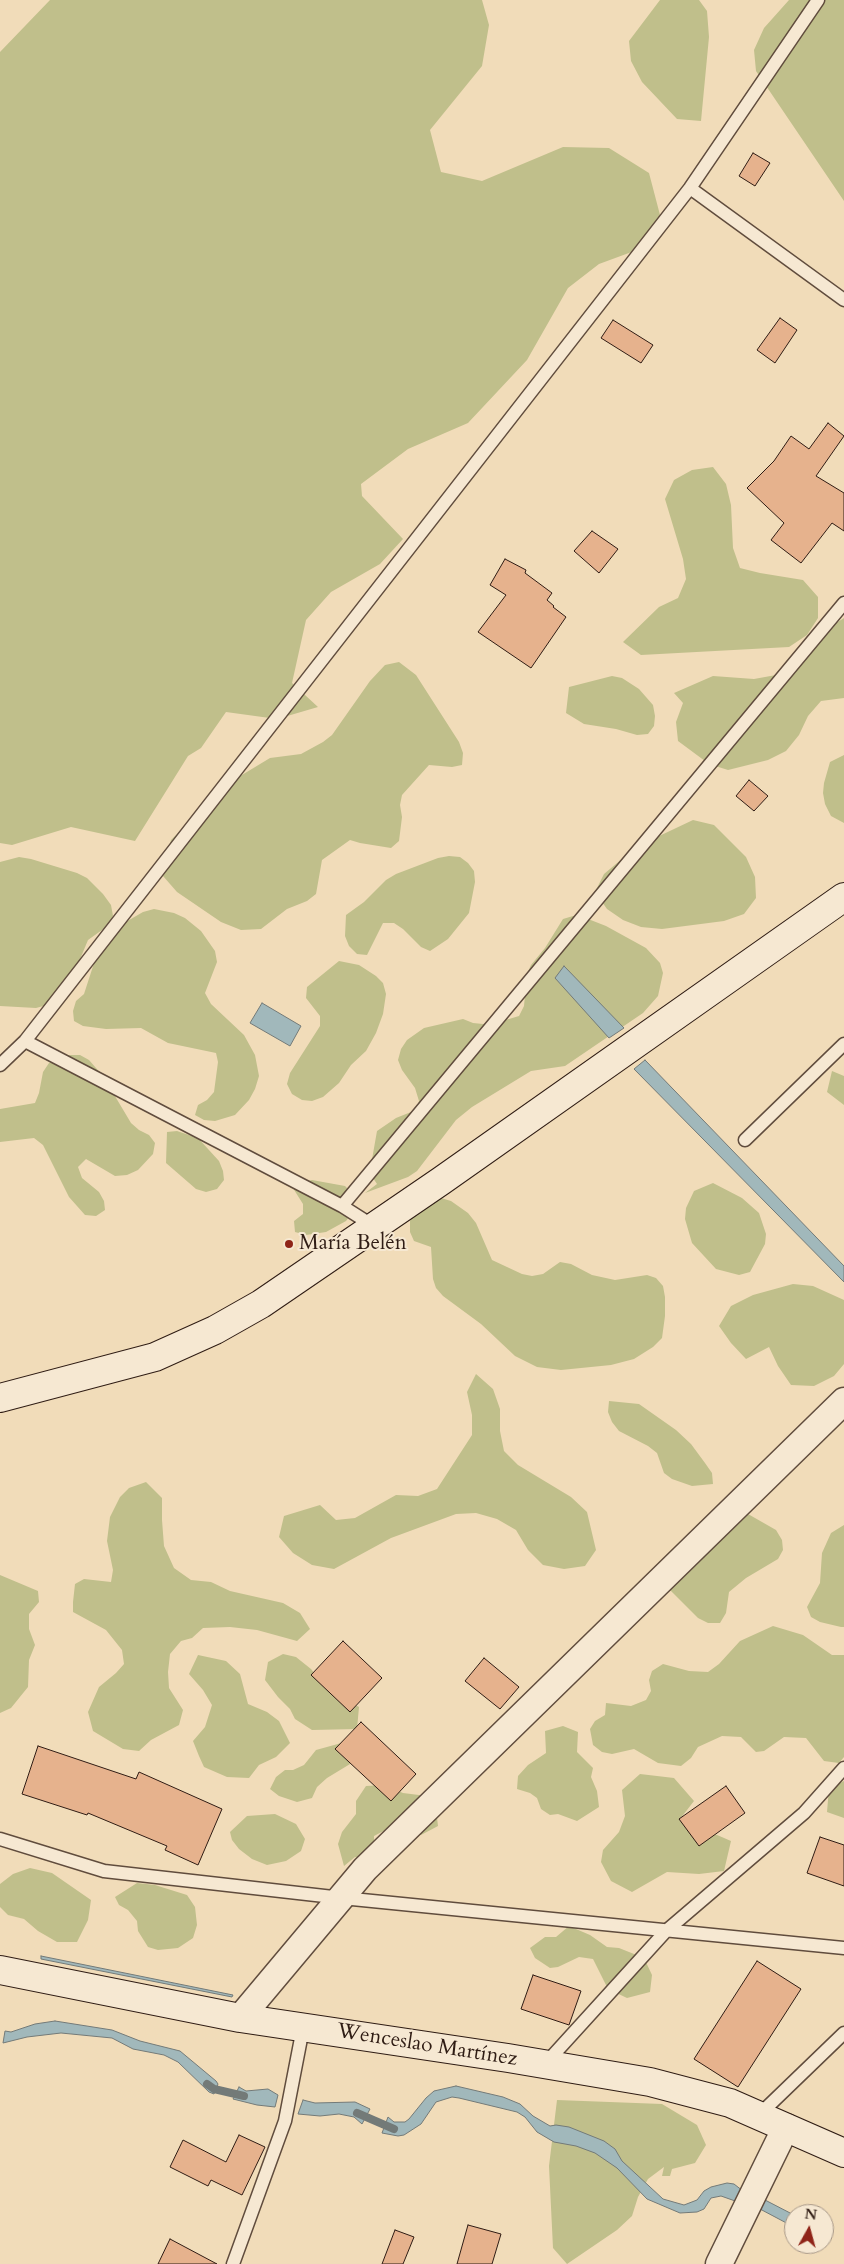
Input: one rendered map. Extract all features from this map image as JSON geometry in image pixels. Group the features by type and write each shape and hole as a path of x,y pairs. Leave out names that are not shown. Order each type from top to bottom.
{"street":[{"path":"0,1398 155,1357 216,1330 304,1277 844,897"},
{"path":"240,2018 365,1869 844,1400"},
{"name":"Wenceslao Martínez","path":"0,1970 240,2018 546,2064 650,2082 730,2103 844,2153"},
{"path":"719,2264 786,2127"}],"lane":[{"path":"0,1065 26,1041 690,188 818,0"},
{"path":"690,188 844,300"},
{"path":"342,1206 844,603"},
{"path":"26,1041 342,1206 375,1227"},
{"path":"746,1140 844,1044"},
{"path":"546,2064 666,1931 804,1813 844,1768"},
{"path":"0,1839 104,1871 342,1898 844,1948"},
{"path":"234,2264 286,2121 303,2028"},
{"path":"759,2115 844,2032"}],"shaded area":[{"path":"50,0 482,0 489,25 482,66 430,130 441,172 482,181 563,147 609,148 649,173 660,215 637,250 599,264 568,288 527,360 468,423 408,449 361,484 362,496 403,539 380,564 331,592 306,620 292,683 318,707 277,719 226,712 201,748 188,756 135,841 71,827 12,845 0,843 0,52"},
{"path":"660,0 699,0 707,11 709,37 701,121 677,119 642,82 631,61 629,41"},
{"path":"789,0 844,0 844,201 756,71 754,50 764,28"},
{"path":"713,467 726,484 731,505 733,548 740,568 803,580 818,597 818,618 807,635 789,647 641,655 623,642 659,607 678,598 686,579 683,559 665,499 674,480 692,470"},
{"path":"844,618 844,698 821,701 808,716 799,735 786,751 768,760 728,770 709,764 678,741 676,722 683,703 674,693 713,676 754,679 776,675 825,630"},
{"path":"399,662 416,675 459,742 463,753 462,765 452,767 429,765 402,795 399,841 391,848 350,840 322,860 316,894 307,901 287,909 261,929 241,930 221,922 177,892 163,876 160,866 166,857 171,840 227,784 270,758 301,754 332,735 370,681 385,665"},
{"path":"612,676 622,678 639,689 653,705 654,726 648,734 637,735 616,729 584,724 566,713 569,687"},
{"path":"844,755 844,823 831,816 825,804 823,793 830,762"},
{"path":"693,820 714,825 746,857 755,877 756,898 744,914 724,921 662,929 641,927 623,920 607,909 595,892 604,874 636,847"},
{"path":"19,857 77,873 87,878 111,905 113,916 109,925 88,940 71,981 47,1005 36,1008 0,1006 0,862"},
{"path":"460,857 468,863 474,871 475,882 469,913 448,939 430,951 421,947 394,923 383,923 367,955 357,954 349,946 345,936 346,915 364,902 386,880 396,874 438,858"},
{"path":"154,909 174,913 185,918 201,931 215,951 217,962 205,993 211,1004 244,1035 255,1055 259,1076 249,1100 235,1115 215,1121 204,1120 195,1115 198,1105 207,1100 214,1092 218,1062 216,1053 168,1043 141,1028 106,1029 83,1026 74,1021 73,1011 76,1001 84,994 96,957 124,923 143,912"},
{"path":"573,916 583,917 606,926 646,948 660,963 663,973 658,996 643,1013 565,1066 531,1071 472,1107 456,1120 417,1171 408,1177 365,1193 377,1184 371,1175 371,1165 377,1131 396,1118 416,1110 419,1101 415,1088 402,1070 398,1060 401,1049 407,1040 424,1028 463,1019 483,1024 519,1016 524,1006 527,974 531,965 545,948 563,919"},
{"path":"339,961 359,965 383,983 386,994 383,1014 376,1033 366,1051 351,1065 339,1083 323,1097 312,1101 302,1100 292,1094 287,1084 290,1073 320,1026 320,1016 306,998 307,987"},
{"path":"70,1055 80,1055 89,1060 103,1076 131,1123 149,1135 155,1143 153,1154 138,1170 127,1175 115,1176 86,1159 78,1167 82,1178 99,1192 104,1201 105,1210 96,1216 85,1215 69,1197 43,1145 34,1138 0,1142 0,1109 35,1103 43,1072 49,1063"},
{"path":"832,1071 844,1076 844,1105 827,1092"},
{"path":"177,1131 198,1138 219,1161 224,1180 217,1189 206,1192 196,1189 166,1163 167,1132"},
{"path":"312,1180 345,1186 352,1193 352,1213 346,1221 326,1232 306,1235 295,1232 294,1221 303,1214 303,1204 291,1185"},
{"path":"713,1183 742,1198 759,1213 766,1234 765,1244 750,1272 739,1275 716,1269 692,1243 685,1219 686,1208 694,1191"},
{"path":"441,1198 451,1201 468,1213 476,1223 492,1260 522,1274 532,1276 543,1274 560,1262 571,1264 592,1275 615,1280 647,1275 656,1278 663,1286 665,1297 662,1338 653,1347 634,1359 611,1365 561,1370 537,1367 515,1356 481,1324 443,1296 436,1288 433,1279 431,1247 414,1241 410,1232 410,1221 413,1211 430,1199"},
{"path":"793,1284 813,1286 844,1300 844,1364 834,1376 814,1386 791,1385 778,1366 769,1347 746,1359 719,1326 731,1306 753,1295"},
{"path":"476,1374 493,1389 500,1409 500,1431 504,1451 518,1465 571,1497 587,1512 596,1550 585,1566 564,1569 543,1565 528,1550 516,1530 497,1519 476,1513 456,1514 391,1538 334,1569 312,1565 293,1553 279,1537 284,1516 320,1505 336,1520 355,1518 396,1495 418,1496 437,1489 472,1435 472,1415 467,1392"},
{"path":"609,1401 639,1404 676,1430 691,1444 712,1473 713,1484 692,1486 672,1479 664,1473 657,1453 648,1446 619,1431 612,1422 608,1412"},
{"path":"146,1482 162,1498 164,1546 174,1568 191,1580 211,1582 230,1591 283,1603 300,1613 310,1629 297,1641 257,1630 230,1627 203,1628 192,1638 181,1641 170,1654 168,1672 169,1688 183,1710 179,1725 151,1740 139,1751 123,1749 93,1731 88,1712 99,1687 124,1664 122,1650 106,1630 73,1612 73,1602 75,1584 84,1579 111,1582 113,1570 107,1541 110,1517 120,1497 129,1488"},
{"path":"748,1514 776,1530 782,1540 783,1550 778,1559 746,1578 729,1592 726,1613 720,1623 708,1623 698,1618 668,1588 738,1516"},
{"path":"844,1525 844,1627 841,1627 820,1622 811,1617 807,1607 820,1583 822,1553 831,1533"},
{"path":"0,1575 38,1591 39,1602 29,1614 29,1629 35,1645 29,1660 28,1687 11,1708 0,1713"},
{"path":"773,1626 803,1635 832,1655 844,1655 844,1757 839,1763 824,1761 806,1738 784,1737 764,1751 756,1752 741,1737 722,1736 698,1747 691,1758 681,1766 658,1763 634,1749 612,1754 602,1752 593,1745 590,1729 595,1721 605,1715 606,1703 631,1706 646,1700 651,1691 649,1680 652,1671 663,1664 689,1671 708,1672 719,1664 740,1641"},
{"path":"283,1654 296,1657 311,1669 327,1689 359,1707 357,1729 312,1730 295,1719 290,1709 265,1680 268,1662"},
{"path":"198,1655 226,1661 240,1674 248,1704 267,1712 279,1721 290,1743 276,1757 259,1765 249,1778 227,1777 204,1767 199,1756 193,1741 205,1727 212,1705 203,1690 189,1674"},
{"path":"563,1726 578,1732 577,1752 593,1768 591,1777 597,1791 599,1807 577,1821 558,1814 550,1815 541,1809 537,1798 530,1793 517,1789 518,1776 528,1765 546,1753 545,1731"},
{"path":"345,1742 355,1761 327,1778 317,1787 312,1798 297,1802 279,1796 270,1789 276,1777 285,1770 293,1770 304,1765 316,1750"},
{"path":"640,1774 674,1778 694,1801 680,1819 731,1841 724,1871 699,1874 667,1872 632,1892 611,1881 601,1862 603,1850 619,1832 625,1816 622,1790"},
{"path":"844,1781 844,1818 827,1812 829,1788"},
{"path":"384,1785 403,1793 419,1795 435,1801 438,1826 421,1835 403,1825 393,1826 374,1836 374,1850 371,1861 355,1857 344,1866 338,1844 342,1832 356,1814 356,1801 366,1786"},
{"path":"275,1814 296,1824 305,1839 301,1851 286,1861 267,1865 252,1859 239,1849 232,1840 230,1832 247,1816"},
{"path":"30,1868 52,1873 91,1900 88,1920 77,1942 57,1942 38,1931 24,1919 8,1915 0,1907 0,1884 13,1874"},
{"path":"137,1883 155,1885 187,1895 195,1907 197,1925 193,1938 178,1948 158,1950 148,1947 138,1931 137,1921 128,1910 119,1905 115,1897"},
{"path":"569,1926 590,1935 607,1947 619,1948 644,1958 652,1975 650,1992 627,1998 608,1989 593,1959 579,1957 558,1967 550,1968 535,1958 530,1948 545,1937 556,1937"},
{"path":"557,2100 662,2104 697,2125 706,2145 695,2163 672,2169 670,2176 662,2176 664,2167 648,2179 638,2197 632,2216 617,2230 567,2264 553,2248 549,2166"}],"water":[{"path":"564,966 624,1028 609,1038 555,978"},
{"path":"262,1003 301,1026 290,1046 250,1023"},
{"path":"645,1060 844,1266 844,1282 634,1069"},
{"path":"41,1956 233,1995 232,1997 41,1959"},
{"path":"55,2021 112,2030 140,2041 180,2051 216,2081 218,2084 214,2094 209,2092 178,2062 164,2055 133,2049 112,2038 61,2033 27,2037 3,2043 5,2031 11,2032 35,2024"},
{"path":"456,2086 503,2097 520,2104 533,2116 550,2126 569,2127 604,2141 615,2149 622,2161 663,2199 684,2205 697,2200 704,2191 711,2187 727,2183 734,2184 743,2191 738,2202 721,2196 711,2198 704,2209 697,2212 680,2213 647,2199 617,2168 595,2153 576,2146 554,2142 537,2132 525,2117 517,2112 459,2098 452,2097 436,2102 421,2124 404,2135 398,2136 382,2133 388,2117 394,2122 405,2122 434,2091"},
{"path":"239,2087 246,2091 268,2089 278,2095 275,2107 233,2099"},
{"path":"303,2100 315,2103 355,2102 370,2109 362,2124 354,2117 339,2114 320,2116 298,2114"},
{"path":"765,2200 784,2210 784,2222 760,2209"}],"building":[{"path":"753,153 770,163 755,186 739,176"},
{"path":"780,318 797,330 775,363 757,350"},
{"path":"613,320 653,345 641,363 601,338"},
{"path":"828,423 844,436 816,476 844,493 844,531 832,523 801,563 771,540 784,523 747,488 774,461 791,436 809,449"},
{"path":"592,531 618,549 599,573 574,551"},
{"path":"505,559 526,570 525,573 552,593 547,600 566,617 531,668 478,632 506,595 490,585"},
{"path":"749,780 768,796 754,811 736,796"},
{"path":"343,1641 382,1678 350,1712 311,1675"},
{"path":"484,1658 519,1687 500,1709 465,1681"},
{"path":"361,1722 416,1774 391,1801 335,1749"},
{"path":"38,1746 136,1779 139,1772 222,1809 198,1865 165,1850 167,1846 88,1813 87,1815 22,1794"},
{"path":"726,1786 745,1813 699,1846 679,1819"},
{"path":"820,1837 844,1845 844,1886 807,1873"},
{"path":"757,1961 801,1989 738,2087 694,2059"},
{"path":"533,1975 581,1991 569,2025 521,2009"},
{"path":"239,2135 265,2147 242,2195 211,2180 208,2186 170,2167 183,2140 226,2162"},
{"path":"468,2225 501,2234 492,2264 457,2264"},
{"path":"395,2230 414,2237 403,2264 382,2264"},
{"path":"170,2239 217,2264 158,2264"}],"waterway":[{"path":"207,2084 214,2089 244,2096"},
{"path":"357,2113 394,2129"}],"place":[{"name":"María Belén","path":"289,1244"}]}
